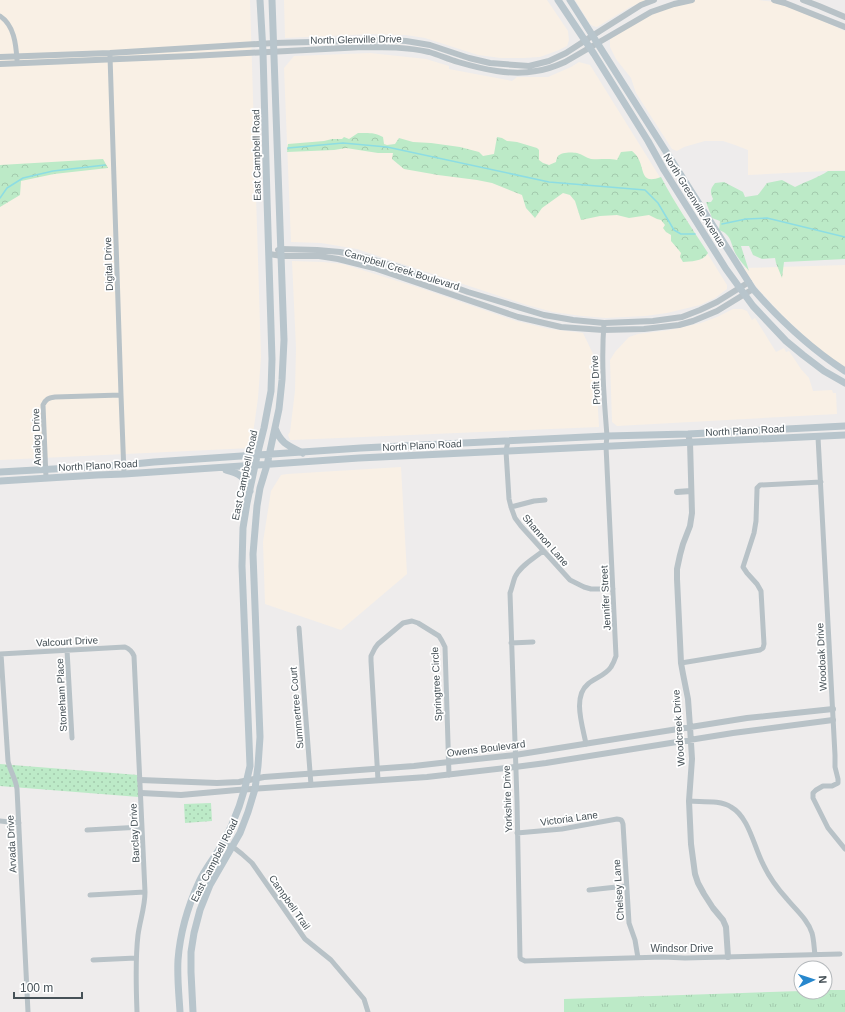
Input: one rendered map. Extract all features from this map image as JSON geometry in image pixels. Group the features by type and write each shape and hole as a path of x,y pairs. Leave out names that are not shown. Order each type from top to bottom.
{"main road":[{"name":"East Campbell Road","path":"180,1012 178,971 180,946 189,907 200,880 223,844 235,819 250,766 245,649 243,528 271,391 272,359 264,52 260,0"},
{"name":"East Campbell Road","path":"193,1012 191,952 200,910 210,885 233,848 240,833 248,812 257,778 260,737 253,554 260,488 267,465 281,395 284,340 272,0"},
{"name":"North Greenville Avenue","path":"558,0 585,40 726,269 753,306 786,341 824,371 845,383"},
{"name":"North Greenville Avenue","path":"570,0 751,285 777,315 806,343 823,357 845,371"},
{"name":"North Plano Road","path":"0,472 124,465 361,448 845,426"},
{"path":"275,428 281,440 303,453"},
{"path":"811,428 818,432 818,437"},
{"name":"North Plano Road","path":"0,481 255,466 359,458 845,435"},
{"path":"359,458 361,448"},
{"path":"216,468 234,472 243,478 250,491"},
{"path":"243,579 254,579"},
{"path":"245,649 257,648"},
{"path":"178,971 191,972"}],"street":[{"name":"North Glenville Drive","path":"110,56 187,48 263,43 399,40 430,45 490,63 529,66 540,64 566,53 641,6 654,0"},
{"name":"North Glenville Drive","path":"0,64 17,60 110,56 191,56 363,47 401,48 429,52 473,66 500,71 535,72 565,62 651,12 674,4 692,0"},
{"path":"774,0 845,27"},
{"path":"803,0 845,18"},
{"path":"0,16 9,24 13,33 17,60"},
{"path":"187,48 191,56"},
{"name":"Digital Drive","path":"110,56 124,474"},
{"name":"North Glenville Drive","path":"0,57 17,60"},
{"name":"Campbell Creek Boulevard","path":"269,254 317,250 339,252 398,267 444,284 544,315 604,323 653,321 676,318 706,308 742,291 751,285"},
{"name":"Campbell Creek Boulevard","path":"282,252 338,259 361,265 518,317 561,327 603,330 644,329 677,325 693,321 728,305 742,291"},
{"path":"361,265 363,257"},
{"path":"441,291 444,284"},
{"path":"542,323 544,315"},
{"path":"676,318 677,325"},
{"name":"Profit Drive","path":"604,323 602,369 607,436"},
{"name":"Analog Drive","path":"46,478 43,405 46,400 55,397 121,395"},
{"name":"Woodcreek Drive","path":"688,434 690,442 692,513 690,526 677,569 677,580 682,663 688,699 691,739 689,802 691,844 695,874 698,883 713,908 723,920 726,927 728,957"},
{"name":"Jennifer Street","path":"586,744 580,710 582,691 587,685 611,667 616,656 606,446 607,436"},
{"name":"Woodoak Drive","path":"818,437 835,767 838,783 832,786 823,786 816,790 813,793 813,798 828,828 845,849"},
{"name":"Shannon Lane","path":"508,441 506,451 509,499 510,508 515,518 570,580 584,587 613,589"},
{"path":"682,663 760,650 763,648 761,591 758,584 743,567 754,533 757,490 760,485 821,482"},
{"path":"677,492 691,491"},
{"path":"510,508 534,501 545,500"},
{"name":"Yorkshire Drive","path":"525,961 520,957 510,593 515,578 522,568 543,550"},
{"name":"Springtree Circle","path":"378,780 371,656 378,644 403,623 412,621 439,636 445,647 449,774"},
{"name":"Summertree Court","path":"299,628 311,785"},
{"path":"512,643 533,642"},
{"name":"Valcourt Drive","path":"1,654 125,647 133,652"},
{"name":"Stoneham Place","path":"67,650 72,738"},
{"name":"Barclay Drive","path":"133,652 145,892 145,902 136,958 137,1012"},
{"name":"Arvada Drive","path":"1,654 9,767 17,785 28,1012"},
{"name":"Owens Boulevard","path":"140,780 207,784 239,782 257,778 310,773 449,762 515,755 747,718 832,709"},
{"path":"141,793 173,795 449,774 546,763 691,739 833,720"},
{"path":"0,734 7,733"},
{"path":"689,802 715,802 730,806 738,812 746,824 763,865 773,882 809,926 812,934 815,954"},
{"name":"Victoria Lane","path":"517,833 556,830 617,819 622,820"},
{"name":"Chelsey Lane","path":"622,820 629,923 635,940 638,958"},
{"path":"0,821 19,823"},
{"path":"87,830 142,827"},
{"name":"Campbell Trail","path":"223,844 233,848 252,863 304,939 331,960 364,999 368,1012"},
{"path":"589,890 626,886"},
{"path":"90,895 145,892"},
{"name":"Windsor Drive","path":"525,961 840,954"},
{"path":"93,960 136,958"}],"shaded area":[{"path":"0,0 250,0 261,357 258,398 251,448 0,460"},
{"path":"284,0 547,0 568,31 569,40 567,46 540,57 501,58 478,55 425,38 406,35 371,34 285,38"},
{"path":"575,0 649,0 630,7 597,27 590,24"},
{"path":"695,0 759,0 775,2 806,13 845,31 845,170 748,175 748,150 735,145 723,141 705,141 684,147 677,151 672,149 636,93 631,78 616,59 610,47 610,39 642,19 670,7"},
{"path":"370,53 426,59 449,66 449,69 512,81 517,77 548,77 579,62 590,65 727,285 727,289 715,298 700,305 667,313 606,318 582,316 553,312 527,305 357,249 321,243 291,242 284,68 294,56"},
{"path":"292,261 343,264 423,289 516,321 550,329 583,333 595,358 599,427 290,440 288,435 290,432 295,391 296,348"},
{"path":"845,265 845,369 826,356 782,315 758,289 743,268"},
{"path":"733,309 742,309 747,311 752,320 755,318 776,352 784,348 786,352 789,351 809,378 813,391 832,390 833,393 836,393 837,414 617,426 612,422 610,360 615,352 629,337 638,334 670,330 701,323"},
{"path":"401,467 407,574 341,630 265,604 263,542 271,491 281,475"}],"green space":[{"path":"358,133 380,135 383,137 384,144 387,145 395,144 399,138 413,142 460,147 479,152 483,156 494,154 497,137 507,141 517,142 537,148 539,150 539,160 549,165 556,162 558,156 564,153 577,153 591,159 617,160 621,152 632,151 638,157 646,178 654,179 661,177 708,253 700,260 683,262 680,257 681,253 671,241 671,235 663,228 665,225 661,220 649,215 629,218 617,215 600,216 581,220 575,201 570,195 563,193 542,208 535,218 526,208 522,195 492,183 404,169 392,159 393,153 378,153 346,148 287,152 288,144 342,139 344,137 349,139"},
{"path":"103,159 108,168 54,174 21,181 20,195 0,207 0,165"},
{"path":"828,171 845,171 845,259 784,262 782,278 775,258 762,259 753,255 749,246 741,246 749,271 737,256 727,235 719,230 720,221 712,218 706,202 711,202 713,199 711,191 715,183 724,182 743,192 745,197 758,195 767,183 782,180 795,187"},
{"path":"0,764 138,775 139,797 0,786"},
{"path":"211,803 212,821 185,823 184,804"},
{"path":"833,990 845,990 845,1012 564,1012 564,999 793,991 793,1000 833,1000"}],"waterway":[{"path":"288,148 343,143 387,147 549,182 645,190 658,203 674,230 681,234 695,234"},
{"path":"0,198 7,188 23,178 53,171 105,165"},
{"path":"722,224 746,219 767,218 845,237"}]}
